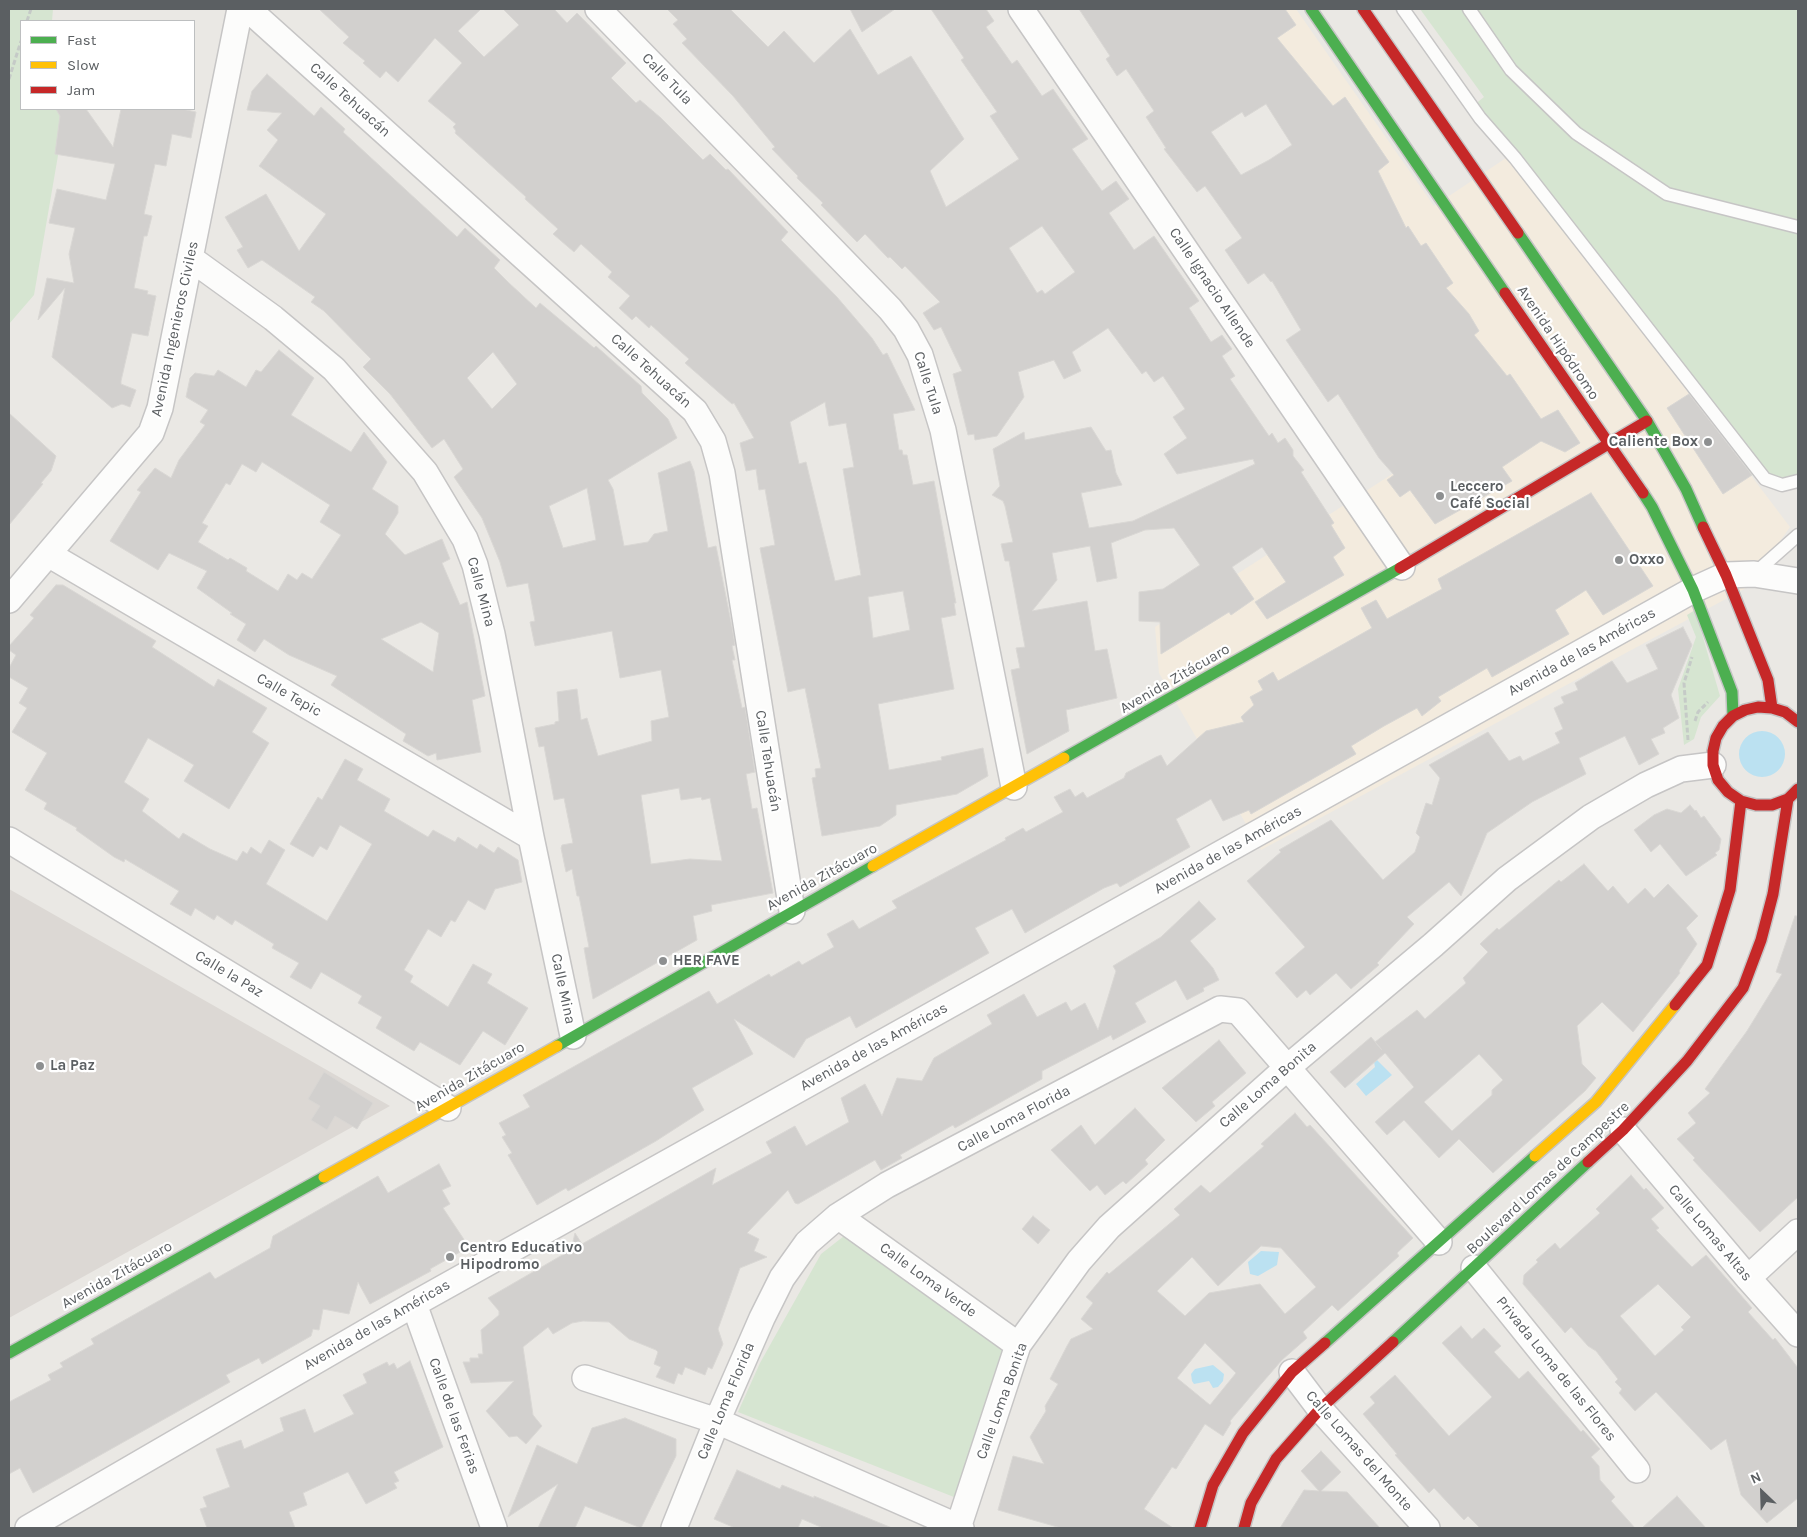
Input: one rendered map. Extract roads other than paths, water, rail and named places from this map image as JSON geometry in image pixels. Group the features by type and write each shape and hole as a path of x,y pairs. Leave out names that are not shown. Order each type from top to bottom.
{"main road":[{"name":"Avenida Hipódromo","path":"1311,9 1652,507 1693,590 1728,677 1732,692 1733,716"},
{"name":"Avenida Hipódromo","path":"1363,9 1647,421 1686,489 1726,575 1768,680 1772,708"},
{"name":"Avenida Zitácuaro","path":"9,1352 448,1108 792,911 1402,567 1647,421"},
{"path":"1798,722 1785,712 1772,708 1758,707 1733,716 1723,726 1716,738 1713,751 1713,765 1718,780 1728,792 1741,801 1756,806 1764,805 1788,799 1798,790"},
{"name":"Boulevard Lomas de Campestre","path":"1244,1528 1251,1503 1276,1459 1320,1409 1623,1130 1687,1061 1743,988 1761,940 1773,894 1788,799"},
{"name":"Boulevard Lomas de Campestre","path":"1200,1528 1213,1485 1221,1470 1243,1433 1292,1372 1596,1102 1707,965 1730,890 1741,801"}],"street":[{"name":"Avenida Ingenieros Civiles","path":"9,600 152,433 160,408 240,9"},
{"name":"Calle Tehuacán","path":"248,9 696,411 713,441 722,473 792,911"},
{"name":"Calle Tula","path":"598,9 890,309 906,328 920,355 943,430 1014,787"},
{"name":"Calle Ignacio Allende","path":"1021,9 1402,567"},
{"name":"Calle Mina","path":"190,258 273,318 334,369 425,472 465,539 475,566 492,634 531,837 573,1036"},
{"name":"Calle Tepic","path":"48,554 531,837"},
{"path":"1726,575 1754,574 1798,581"},
{"name":"Avenida de las Américas","path":"28,1528 414,1304 1693,590 1726,575"},
{"name":"Calle Loma Bonita","path":"959,1528 1018,1345 1078,1261 1109,1227 1288,1067 1433,945 1507,878 1591,817 1646,785 1681,769 1713,765"},
{"name":"Calle la Paz","path":"9,840 448,1108"},
{"name":"Calle Loma Florida","path":"674,1528 717,1421 762,1318 782,1278 808,1243 838,1216 887,1185 1220,1009 1238,1011 1440,1242"},
{"name":"Calle Lomas Altas","path":"1623,1130 1798,1334"},
{"name":"Calle Loma Verde","path":"838,1216 1018,1345"},
{"path":"1748,1278 1798,1232"},
{"name":"Privada Loma de las Flores","path":"1474,1268 1637,1470"},
{"name":"Calle de las Ferias","path":"414,1304 494,1528"},
{"name":"Calle Lomas del Monte","path":"1292,1372 1320,1409 1427,1528"},
{"path":"585,1378 717,1421 959,1528"}],"lane":[{"path":"1403,9 1480,118 1515,158 1765,479 1782,485 1798,481"},
{"path":"1470,9 1511,70 1576,133 1667,194 1798,227"},
{"path":"1754,574 1798,535"}],"water":[{"path":"1762,731 1775,735 1781,741 1785,754 1781,767 1775,773 1762,777 1749,773 1743,767 1739,754 1743,741 1749,735"},
{"path":"1377,1060 1392,1075 1366,1096 1356,1084 1375,1067 1374,1062"},
{"path":"1261,1251 1279,1252 1277,1265 1258,1276 1250,1274 1248,1262"},
{"path":"1213,1365 1224,1374 1223,1381 1218,1387 1213,1388 1209,1381 1194,1384 1191,1374 1195,1369"}],"place":[{"name":"Caliente Box","path":"1708,442"},
{"name":"Leccero Café Social","path":"1440,496"},
{"name":"Oxxo","path":"1619,560"},
{"name":"HER FAVE","path":"663,961"},
{"name":"La Paz","path":"40,1066"},
{"name":"Centro Educativo Hipodromo","path":"450,1257"}]}
